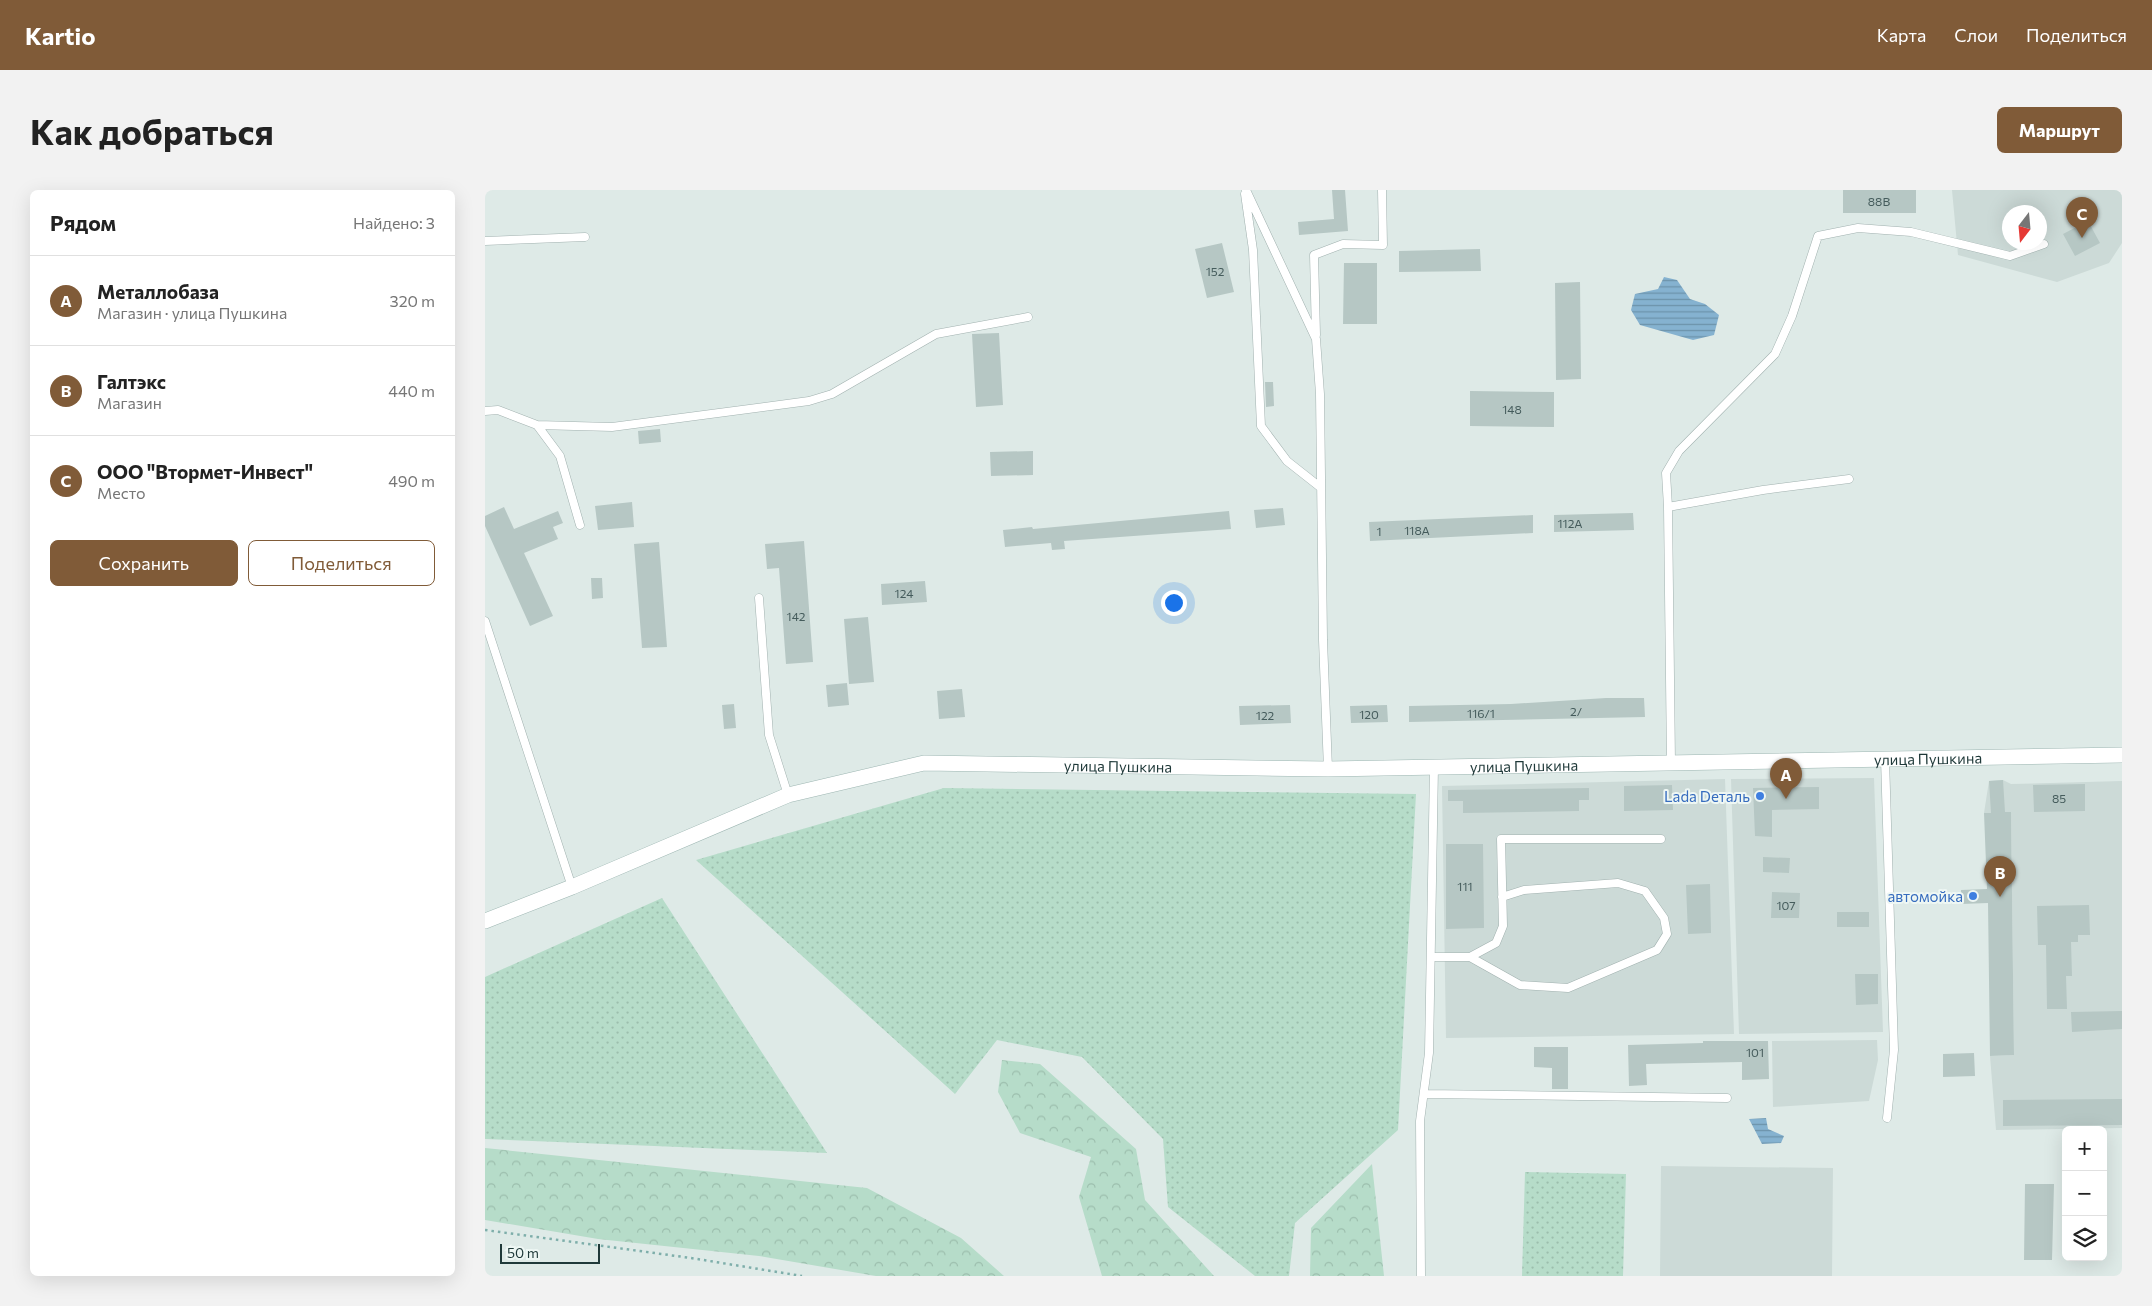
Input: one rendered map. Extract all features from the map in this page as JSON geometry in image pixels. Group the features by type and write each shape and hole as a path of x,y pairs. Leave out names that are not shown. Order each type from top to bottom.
{"main road":[{"name":"улица Пушкина","path":"485,921 572,887 788,795 924,763 1328,769 2122,755"}],"lane":[{"path":"1245,190 1316,339"},
{"path":"1245,190 1253,250 1261,426 1287,461 1320,487"},
{"path":"1328,769 1320,487 1320,394 1316,339 1314,255 1343,244 1383,245 1382,190"},
{"path":"1671,763 1666,473 1679,451 1775,354 1792,316 1818,236 1858,228 1911,232 2010,256 2027,250"},
{"path":"485,241 585,237"},
{"path":"485,411 499,410 537,426 612,427 809,401 832,394 936,334 1028,317"},
{"path":"537,426 561,456 580,525"},
{"path":"1668,507 1754,491 1849,478"},
{"path":"759,598 769,735 788,795"},
{"path":"485,621 572,887"},
{"path":"1885,759 1894,1050 1887,1118"},
{"path":"1421,1276 1420,1121 1429,1053 1434,767"},
{"path":"1432,957 1469,957 1496,943 1503,926 1501,839 1661,839"},
{"path":"1469,957 1520,985 1568,988 1657,950 1667,934 1664,918 1645,891 1618,883 1524,890 1502,898"},
{"path":"1424,1094 1727,1098"}],"path":[{"path":"485,1230 691,1258 802,1276"}],"shaded area":[{"path":"1952,190 2122,190 2122,243 2109,263 2057,282 1958,255"},
{"path":"1874,778 1883,1032 1739,1034 1731,779"},
{"path":"1725,779 1734,1034 1446,1038 1442,786"},
{"path":"2003,780 2011,784 2122,781 2122,1128 2062,1126 2062,1129 1996,1130 1990,1056 2014,1055 2011,813 1984,813 1989,781"},
{"path":"1877,1040 1878,1060 1869,1101 1773,1107 1772,1041"},
{"path":"1661,1166 1833,1168 1832,1276 1660,1276"}],"green space":[{"path":"944,788 1416,794 1398,1130 1295,1223 1289,1276 1255,1276 1168,1207 1163,1139 1082,1057 997,1040 955,1094 696,860"},
{"path":"662,898 827,1153 485,1139 485,977"},
{"path":"1002,1060 1040,1064 1136,1149 1145,1200 1214,1276 1102,1276 1079,1197 1091,1157 1020,1133 998,1092"},
{"path":"485,1148 867,1188 961,1238 1004,1276 876,1276 759,1256 598,1239 485,1220"},
{"path":"1372,1164 1384,1276 1310,1276 1311,1228"},
{"path":"1525,1172 1626,1174 1623,1276 1522,1276"}],"water":[{"path":"1664,277 1677,280 1690,299 1705,304 1719,315 1714,335 1693,340 1640,325 1631,310 1635,294 1658,289"},
{"path":"1766,1118 1768,1129 1784,1136 1781,1143 1762,1144 1749,1119"}],"building":[{"path":"1332,190 1345,190 1348,231 1299,235 1298,222 1334,219"},
{"path":"1843,190 1916,190 1916,213 1843,213"},
{"path":"2088,221 2100,243 2075,256 2063,234"},
{"path":"1222,243 1234,292 1207,298 1195,249"},
{"path":"1480,249 1481,271 1399,272 1399,251"},
{"path":"1344,263 1377,263 1377,324 1343,324"},
{"path":"1580,282 1581,379 1556,380 1555,283"},
{"path":"999,333 1003,405 976,407 972,334"},
{"path":"1265,382 1273,382 1274,406 1266,407"},
{"path":"1470,391 1554,392 1554,427 1470,426"},
{"path":"660,429 661,442 639,444 638,431"},
{"path":"1033,451 1033,475 991,476 990,452"},
{"path":"632,502 634,527 598,530 595,506"},
{"path":"504,507 514,529 558,511 563,523 553,527 558,539 524,553 553,616 530,626 485,526 485,516"},
{"path":"1283,508 1285,525 1256,528 1254,510"},
{"path":"1229,511 1231,529 1064,541 1065,549 1052,550 1051,543 1005,547 1003,530 1032,527 1033,529"},
{"path":"1633,513 1634,530 1554,532 1554,515"},
{"path":"1533,515 1533,533 1370,541 1369,522"},
{"path":"804,541 813,662 786,664 779,568 767,569 765,544"},
{"path":"659,542 667,647 642,648 634,544"},
{"path":"591,578 602,578 603,598 592,599"},
{"path":"925,581 927,602 882,605 881,584"},
{"path":"868,617 874,682 849,684 844,619"},
{"path":"847,683 849,705 828,707 826,685"},
{"path":"962,689 965,717 939,719 937,691"},
{"path":"1606,698 1644,698 1645,717 1409,722 1409,706 1511,704"},
{"path":"734,704 736,728 724,729 722,705"},
{"path":"1290,705 1291,723 1240,725 1239,706"},
{"path":"1387,705 1388,722 1351,723 1350,706"},
{"path":"2003,780 2005,812 2011,812 2014,1055 1990,1056 1988,903 1961,904 1961,890 1987,889 1984,813 1991,813 1989,781"},
{"path":"2085,784 2085,811 2034,812 2033,785"},
{"path":"1672,785 1673,810 1624,811 1624,786"},
{"path":"1819,787 1819,809 1772,810 1772,837 1755,836 1753,788"},
{"path":"1589,788 1589,800 1579,800 1579,811 1463,813 1463,801 1448,801 1448,790"},
{"path":"1446,844 1483,844 1484,928 1446,929"},
{"path":"1763,857 1790,858 1789,873 1763,872"},
{"path":"1710,884 1711,933 1688,934 1686,885"},
{"path":"1772,892 1800,893 1799,918 1771,918"},
{"path":"2089,905 2090,935 2078,935 2078,942 2071,942 2072,976 2066,976 2067,1009 2047,1009 2046,945 2038,945 2037,906"},
{"path":"1837,912 1869,912 1869,927 1837,927"},
{"path":"1855,974 1878,974 1878,1004 1856,1005"},
{"path":"2122,1011 2122,1029 2072,1032 2071,1012"},
{"path":"1703,1041 1768,1041 1769,1079 1742,1080 1742,1062 1646,1064 1647,1085 1629,1086 1628,1045 1703,1043"},
{"path":"1534,1047 1568,1047 1568,1089 1552,1089 1552,1068 1534,1067"},
{"path":"1974,1053 1975,1076 1943,1077 1943,1054"},
{"path":"2122,1099 2122,1125 2003,1126 2003,1100"},
{"path":"2025,1184 2054,1184 2052,1260 2024,1260"}],"place":[{"name":"ООО \"Втормет-Инвест\"","path":"2082,238"},
{"name":"Lada Dеталь","path":"1760,796"},
{"name":"Металлобаза","path":"1786,799"},
{"name":"автомойка","path":"1973,896"},
{"name":"Галтэкс","path":"2000,897"}]}
